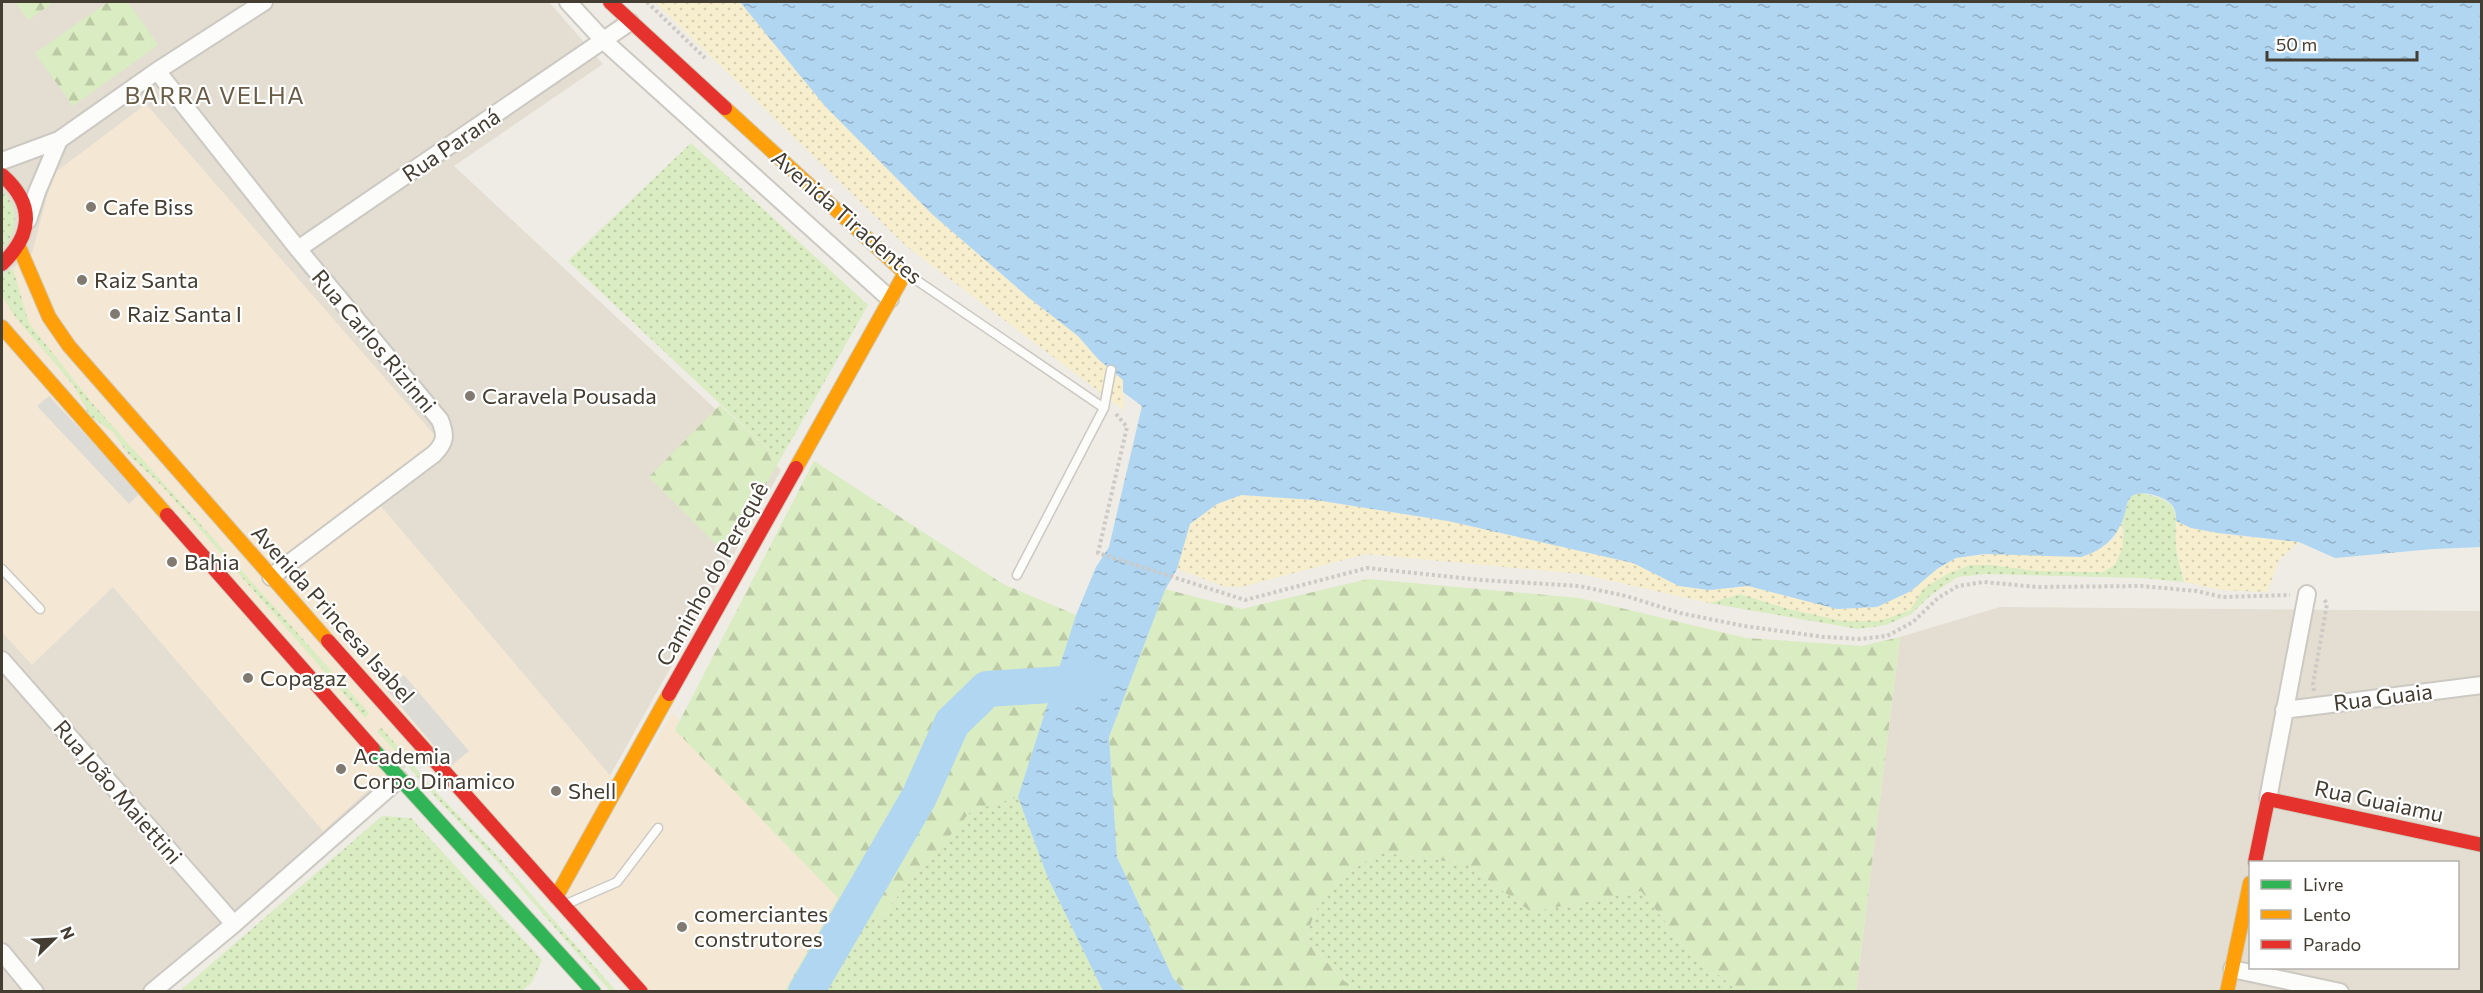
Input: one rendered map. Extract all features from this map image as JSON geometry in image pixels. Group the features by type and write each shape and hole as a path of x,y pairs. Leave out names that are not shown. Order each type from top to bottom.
{"main road":[{"name":"Avenida Tiradentes","path":"610,2 905,273"},
{"path":"2,175 21,195 26,210 27,226 19,247 2,264"},
{"name":"Avenida Princesa Isabel","path":"19,247 49,317 69,346 271,577 641,992"},
{"name":"Caminho do Perequê","path":"560,901 905,273"},
{"path":"2,327 399,779 594,992"},
{"path":"2255,861 2268,799"},
{"name":"Rua Guaiamu","path":"2268,799 2481,845"},
{"path":"2227,992 2249,888"}],"street":[{"path":"2,161 59,140 157,71 264,2"},
{"name":"Avenida Tiradentes","path":"568,2 604,41 890,299"},
{"name":"Rua Paraná","path":"298,249 630,22"},
{"name":"Rua Carlos Rizinni","path":"157,71 298,249 440,420 445,434 443,445 434,454 271,577"},
{"path":"27,226 37,192 59,140"},
{"path":"2268,799 2307,594"},
{"name":"Rua João Maiettini","path":"2,660 234,924"},
{"name":"Rua Guaia","path":"2284,710 2481,685"},
{"path":"152,992 234,924 399,779"},
{"path":"2,952 35,992"},
{"path":"2232,969 2340,992"}],"lane":[{"name":"Avenida Tiradentes","path":"905,273 1105,405"},
{"path":"1017,575 1105,405 1111,370"},
{"path":"2,569 40,609"},
{"path":"560,901 617,882 658,828"}],"path":[{"path":"1105,405 1127,427 1098,553 1245,600 1367,568 1481,580 1579,586 1626,596 1680,614 1744,627 1860,639 1887,636 1913,622 1938,598 1958,586 1984,582 2037,586 2141,586 2197,591 2222,597 2307,594 2324,598 2327,604 2313,684 2314,697"}],"shaded area":[{"path":"2,2 549,2 603,64 454,166 781,470 555,874 437,739 156,991 2,992"},
{"path":"146,104 437,438 380,505 625,793 672,713 855,882 792,991 628,991 413,750 323,831 113,587 32,665 2,632 2,276 32,253 53,174"},
{"path":"49,396 140,493 129,504 37,406"},
{"path":"2000,607 2481,611 2481,991 1856,992 1900,637"},
{"path":"404,675 469,751 451,766 387,690"}],"green space":[{"path":"15,2 54,2 28,20"},
{"path":"108,2 128,2 158,45 73,106 35,53"},
{"path":"691,143 868,305 780,460 568,261"},
{"path":"2,191 12,205 15,220 11,236 2,250"},
{"path":"13,269 29,323 92,403 369,713 365,718 162,486 128,454 113,432 90,416 74,386 16,318 2,296 2,274"},
{"path":"720,405 780,460 726,554 649,477"},
{"path":"814,461 1003,584 1076,615 1018,797 971,811 878,919 838,898 675,730"},
{"path":"2142,493 2164,500 2173,508 2177,553 2184,582 2144,578 1985,574 1957,577 1931,595 1911,614 1886,625 1858,629 1709,603 1740,594 1789,609 1843,621 1910,610 1924,588 1947,574 1970,565 1992,565 2037,571 2103,572 2124,536 2122,522 2129,498"},
{"path":"1368,579 1579,598 1746,638 1862,646 1900,637 1856,991 1738,991 1686,948 1641,891 1531,912 1467,864 1379,852 1325,889 1305,938 1344,981 1360,991 1185,991 1173,978 1117,857 1109,737 1165,589 1242,609"},
{"path":"382,728 437,793 494,852 616,991 610,991 496,860 436,798 377,731"},
{"path":"1018,797 1048,878 1103,991 784,992 838,898 878,919 971,811"},
{"path":"382,816 411,818 542,960 532,982 522,991 180,991"},
{"path":"1379,852 1467,864 1531,912 1641,891 1686,948 1738,991 1360,991 1344,981 1305,938 1325,889"}],"sand":[{"path":"655,2 740,2 825,106 932,214 1028,297 1078,336 1098,359 1123,380 1124,410 906,246"},
{"path":"1241,495 1316,500 1448,521 1633,563 1679,586 1709,590 1748,586 1838,609 1877,607 1911,591 1937,569 1956,558 2113,540 2122,522 2123,547 2115,565 2103,572 2037,571 1992,565 1970,565 1947,574 1924,588 1910,610 1880,621 1843,621 1789,609 1740,594 1709,603 1581,574 1366,554 1241,587 1226,587 1177,569 1190,524 1217,504"},
{"path":"2176,521 2221,533 2299,542 2279,560 2267,592 2222,590 2184,582 2176,547"}],"water":[{"path":"740,2 2481,2 2481,547 2335,558 2299,542 2191,528 2176,521 2175,510 2168,501 2152,494 2140,493 2129,500 2114,536 2097,551 2081,557 1984,554 1956,558 1937,569 1911,591 1877,607 1837,609 1748,586 1709,590 1679,586 1633,563 1448,521 1316,500 1241,495 1217,504 1190,524 1177,569 1165,590 1109,737 1117,857 1173,978 1185,991 1103,991 1048,878 1018,797 1076,615 1096,567 1109,547 1142,406 1123,392 1123,380 1098,359 1078,336 1028,297 932,214 825,106"}],"waterway":[{"path":"806,992 919,797 952,723 987,689 1096,682"}],"traffic: fast":[{"path":"373,749 594,992"}],"traffic: slow":[{"path":"725,108 905,273 796,468"},
{"path":"19,247 49,317 69,346 328,641"},
{"path":"2,327 167,515"},
{"path":"556,897 669,694"},
{"path":"2227,992 2249,888"}],"traffic: jam":[{"path":"610,2 725,108"},
{"path":"2,175 20,197 25,208 26,219 20,242 2,264"},
{"path":"669,694 796,468"},
{"path":"167,515 373,749"},
{"path":"328,641 641,992"},
{"path":"2255,861 2268,799 2482,845"}],"place":[{"name":"Cafe Biss","path":"91,207"},
{"name":"Raiz Santa","path":"82,280"},
{"name":"Raiz Santa I","path":"115,314"},
{"name":"Caravela Pousada","path":"470,396"},
{"name":"Bahia","path":"172,562"},
{"name":"Copagaz","path":"248,678"},
{"name":"Academia Corpo Dinamico","path":"341,769"},
{"name":"Shell","path":"556,791"},
{"name":"comerciantes construtores","path":"682,927"}],"district":[{"name":"BARRA VELHA","path":"215,96"}]}
